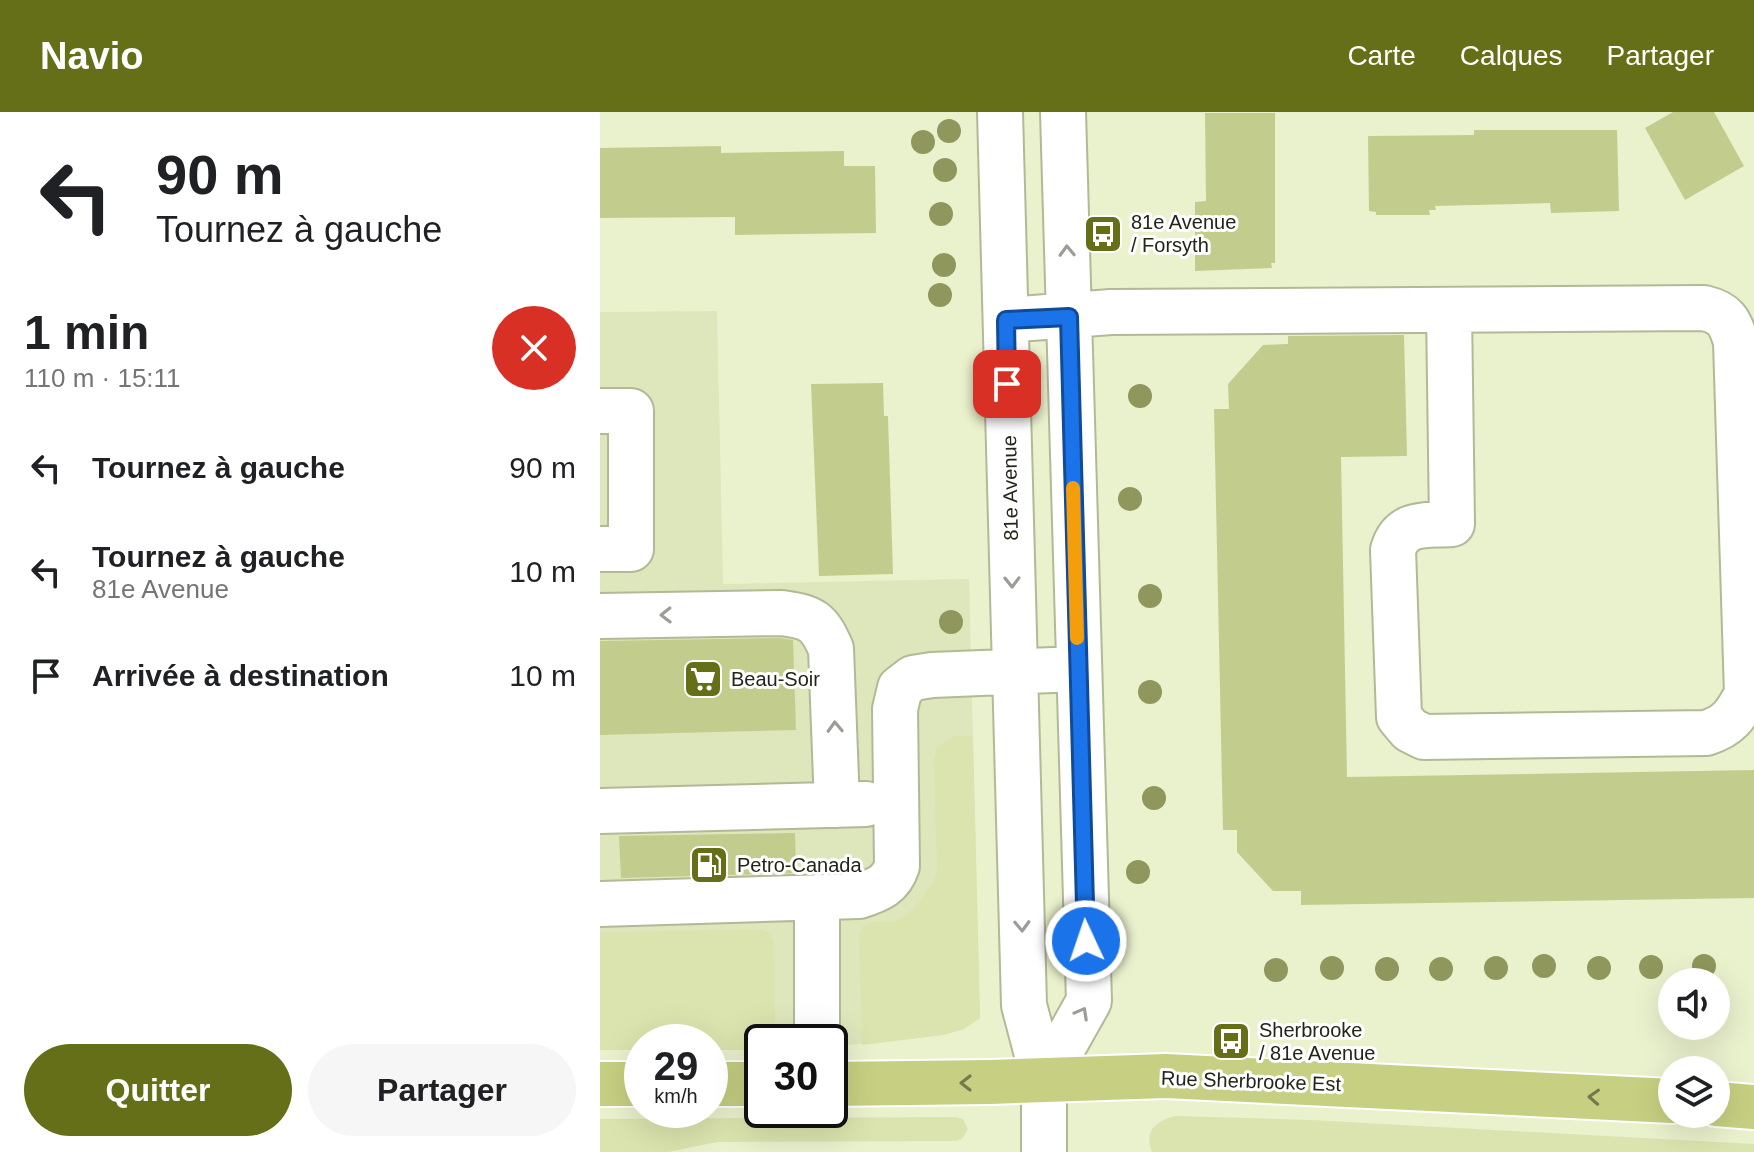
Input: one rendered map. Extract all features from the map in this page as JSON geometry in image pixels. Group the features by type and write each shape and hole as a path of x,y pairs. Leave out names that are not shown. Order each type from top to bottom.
{"main road":[{"name":"Rue Sherbrooke Est","path":"848,1084 1166,1076 1658,1100"},
{"path":"600,1084 624,1084"},
{"path":"1730,1105 1754,1107"}],"street":[{"name":"81e Avenue","path":"1000,112 1024,1005 1044,1081 1044,1152"},
{"name":"81e Avenue","path":"1044,1081 1089,1001 1063,112"},
{"path":"1006,320 1111,312 1704,308 1720,312 1731,324 1736,342 1747,694 1736,715 1724,727 1706,733 1424,737 1410,730 1399,717 1393,550 1397,537 1408,528 1452,524 1449,311"},
{"path":"600,411 631,411 631,549 600,549"},
{"path":"600,616 782,613 807,617 823,629 831,649 837,805"},
{"path":"600,904 859,896 880,890 893,878 897,866 895,709 900,688 913,678 932,675 1078,669"},
{"path":"600,811 897,803"},
{"path":"1020,880 1084,880"},
{"path":"817,897 817,1024"}],"shaded area":[{"path":"717,311 723,584 969,579 980,1018 964,1029 943,1035 848,1045 848,1024 744,1024 744,1050 728,1050 728,1024 624,1024 624,1050 600,1050 600,312"},
{"path":"954,736 973,736 980,1018 964,1029 943,1035 862,1045 859,935 870,923 903,917 927,892 935,877 934,759 937,747"},
{"path":"764,930 769,933 774,945 775,1024 744,1024 744,1050 728,1050 728,1024 624,1024 624,1050 600,1050 600,932"},
{"path":"1175,1116 1310,1120 1754,1144 1754,1152 1152,1152 1149,1139 1153,1128"},
{"path":"956,1117 963,1119 968,1129 962,1139 956,1141 717,1142 668,1152 600,1152 600,1119 624,1119 624,1128 728,1128 728,1118 744,1118 744,1128 848,1128 848,1118"}],"building":[{"path":"1673,112 1714,112 1744,166 1685,200 1645,128"},
{"path":"1205,113 1275,113 1275,263 1271,263 1272,268 1195,271 1195,202 1206,201"},
{"path":"1474,130 1617,130 1619,211 1551,213 1550,203 1435,206 1436,210 1429,210 1430,215 1376,215 1376,212 1369,211 1368,136 1474,135"},
{"path":"721,146 721,153 844,151 844,166 875,166 876,233 735,235 735,217 600,218 600,148"},
{"path":"1404,335 1407,456 1341,457 1347,777 1754,770 1754,898 1301,905 1301,891 1273,891 1237,852 1237,830 1223,830 1214,409 1229,409 1228,384 1263,345 1288,344 1288,336"},
{"path":"883,383 884,416 888,416 893,574 819,576 811,384"},
{"path":"793,640 796,730 600,735 600,641"},
{"path":"795,833 796,873 621,878 619,836"}],"slow traffic":[{"path":"1073,488 1077,638"}],"place":[{"name":"81e Avenue / Forsyth","path":"1103,234"},
{"name":"Beau-Soir","path":"703,679"},
{"name":"Petro-Canada","path":"709,865"},
{"name":"Sherbrooke / 81e Avenue","path":"1231,1041"}],"route":[{"path":"1007,384 1006,320 1069,317 1086,941"}]}
